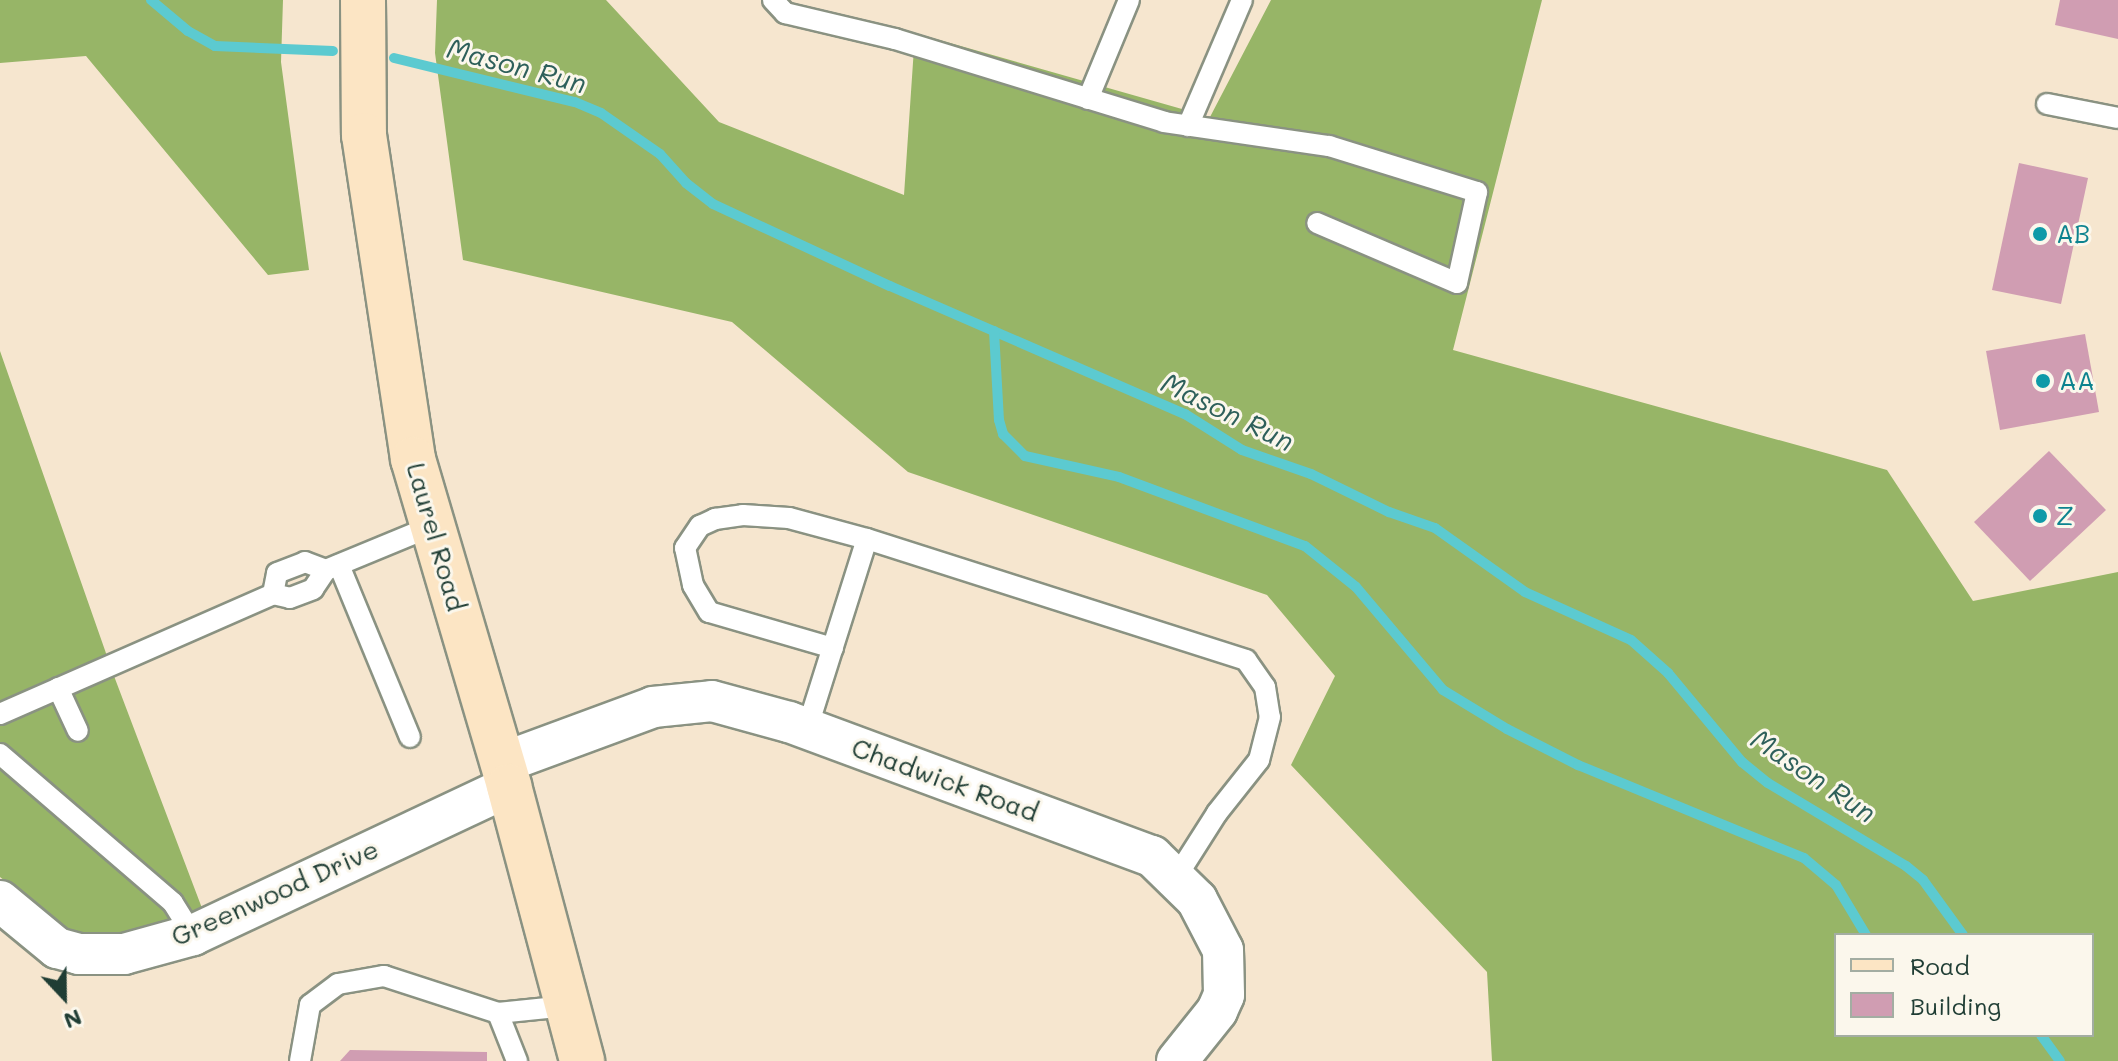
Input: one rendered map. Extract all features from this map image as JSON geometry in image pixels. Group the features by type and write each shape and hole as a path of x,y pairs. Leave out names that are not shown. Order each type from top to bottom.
{"main road":[{"name":"Laurel Road","path":"363,0 364,135 413,459 505,775 582,1061"}],"street":[{"name":"Chadwick Road","path":"505,775 653,707 712,701 807,729 1152,856 1197,900 1223,950 1224,995 1217,1011 1177,1061"},
{"name":"Greenwood Drive","path":"0,901 57,948 79,954 124,954 193,935 505,775"}],"lane":[{"path":"773,0 785,13 895,39 1164,122 1329,146 1477,192 1457,283 1317,223"},
{"path":"1088,99 1129,0"},
{"path":"1188,126 1242,0"},
{"path":"2047,104 2118,118"},
{"path":"833,648 709,612 693,585 685,548 700,526 715,519 743,515 789,518 867,539 1246,660 1265,687 1270,717 1259,760 1217,813 1175,879"},
{"path":"0,714 273,594 290,598 313,589 332,568 432,526"},
{"path":"807,729 867,539"},
{"path":"273,594 277,573 305,562 332,568"},
{"path":"332,568 410,737"},
{"path":"58,688 78,731"},
{"path":"0,754 173,903 193,935"},
{"path":"300,1061 310,1005 338,984 384,976 498,1013 567,1006"},
{"path":"498,1013 517,1061"}],"green space":[{"path":"0,0 283,0 281,62 309,270 268,275 86,56 0,63"},
{"path":"437,0 606,0 719,122 904,195 915,33 1210,117 1271,0 1542,0 1453,350 1887,470 1973,601 2118,572 2118,1061 1492,1061 1487,972 1291,765 1335,676 1267,595 908,472 732,322 463,260 435,53"},
{"path":"0,351 114,676 208,924 86,946 0,877"}],"building":[{"path":"2060,0 2118,0 2118,39 2055,25"},
{"name":"AB","path":"2019,163 2088,178 2061,304 1992,290"},
{"name":"AA","path":"2085,334 2099,412 2000,430 1986,351"},
{"name":"Z","path":"2049,451 2106,510 2030,581 1974,522"},
{"path":"350,1050 487,1052 487,1061 340,1061"}],"waterway":[{"name":"Mason Run","path":"151,0 188,31 215,46 333,51"},
{"name":"Mason Run","path":"394,58 575,102 601,113 660,154 686,183 713,204 890,286 1185,414 1242,450 1311,474 1389,512 1435,528 1525,592 1631,640 1668,673 1742,762 1768,783 1906,866 1923,880 1962,933"},
{"path":"994,331 999,420 1003,434 1025,456 1119,477 1305,546 1356,587 1443,690 1507,729 1578,765 1804,858 1836,885 1865,933"},
{"name":"Mason Run","path":"2042,1037 2060,1061"}],"place":[{"name":"AB","path":"2040,234"},
{"name":"AA","path":"2043,381"},
{"name":"Z","path":"2040,516"}]}
